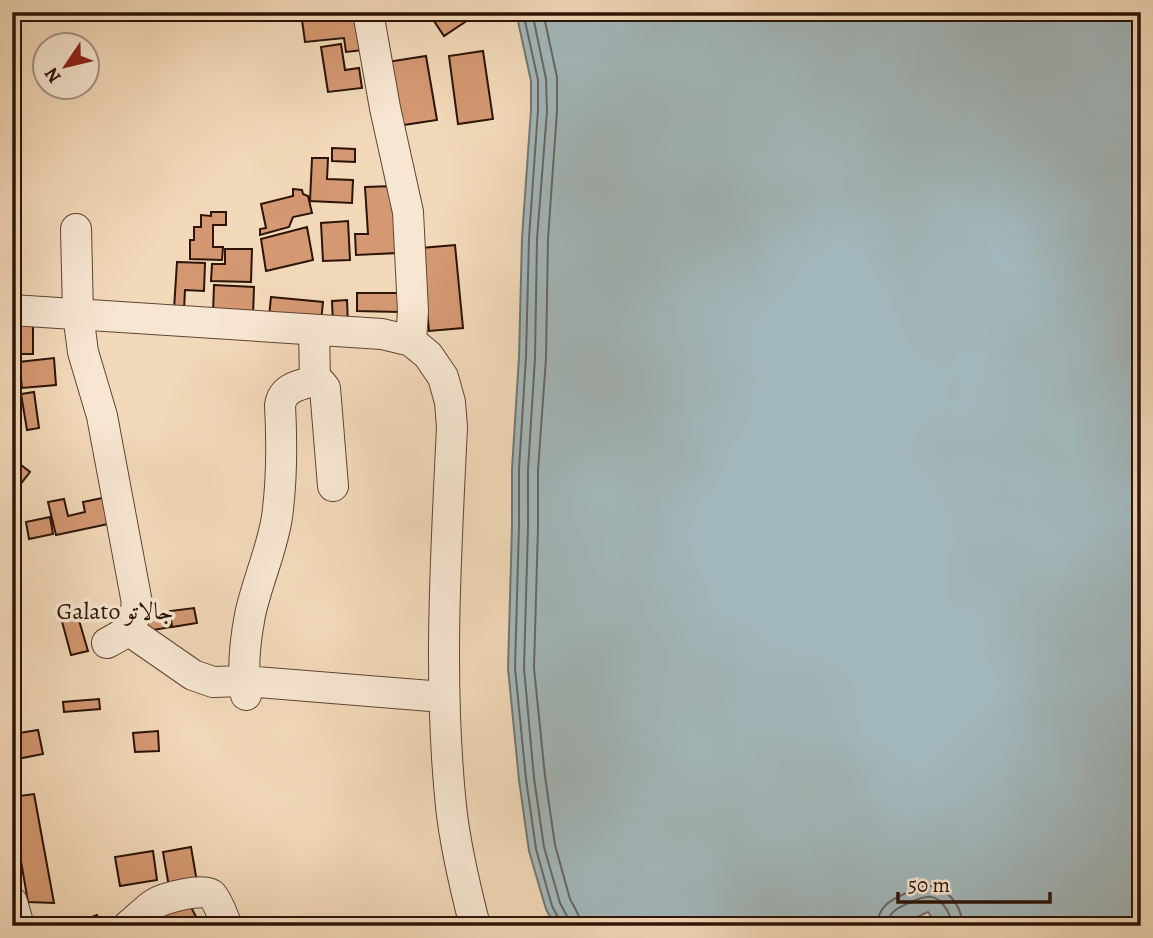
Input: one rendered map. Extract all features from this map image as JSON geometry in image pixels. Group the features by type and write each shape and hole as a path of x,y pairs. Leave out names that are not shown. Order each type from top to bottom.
{"street":[{"path":"368,12 385,108 408,212 413,311 411,341"},
{"path":"76,229 78,314 83,352 102,416 137,603 135,620 118,636 213,682 245,688 443,697"},
{"path":"12,310 382,334 411,341 428,355 443,377 450,402 452,427 443,697 451,808 475,926"},
{"path":"314,330 315,381"},
{"path":"245,688 245,646 250,613 277,519 282,455 281,397 286,391 315,381 325,388 333,486"},
{"path":"128,926 155,903 200,892 212,895 227,926"},
{"path":"12,902 19,926"}],"water":[{"path":"516,12 1141,12 1141,926 938,926 928,912 897,926 555,926 546,909 529,851 508,668 512,469 519,357 522,238 531,110 531,81"}],"building":[{"path":"359,12 363,50 346,52 344,38 305,42 302,20 310,19 309,14"},
{"path":"428,12 467,12 471,18 444,36"},
{"path":"341,44 345,70 359,68 362,88 328,92 321,47"},
{"path":"483,51 493,119 458,124 449,56"},
{"path":"426,56 437,120 397,126 387,62"},
{"path":"332,148 355,149 355,162 332,161"},
{"path":"312,158 328,158 327,179 353,180 352,203 310,201"},
{"path":"394,186 398,253 356,255 355,234 368,234 365,187"},
{"path":"293,189 302,190 303,194 308,196 312,213 293,217 289,227 260,235 260,229 266,228 261,204 293,196"},
{"path":"211,212 226,212 226,225 213,225 213,247 223,247 222,260 190,259 190,240 194,240 194,227 201,227 201,215 211,216"},
{"path":"348,221 350,260 323,261 321,223"},
{"path":"307,227 313,260 266,271 261,239"},
{"path":"455,245 463,328 429,331 421,248"},
{"path":"225,249 252,249 251,282 211,281 212,264 225,264"},
{"path":"177,262 205,263 204,291 185,290 184,310 174,309"},
{"path":"214,285 254,287 253,315 213,313"},
{"path":"357,293 399,293 399,312 357,311"},
{"path":"271,297 323,302 321,322 269,317"},
{"path":"347,300 348,325 333,325 332,301"},
{"path":"20,323 33,323 33,354 19,354"},
{"path":"54,358 56,385 22,388 19,362"},
{"path":"12,391 16,391 19,408 12,409"},
{"path":"34,392 39,428 27,430 21,394"},
{"path":"12,458 30,472 12,495"},
{"path":"107,497 113,523 56,535 48,502 64,499 68,516 85,512 83,502"},
{"path":"50,517 53,534 29,539 26,522"},
{"path":"194,608 197,623 172,627 170,611"},
{"path":"76,610 88,651 71,655 60,614"},
{"path":"169,612 171,627 147,631 144,616"},
{"path":"99,699 100,709 64,712 63,702"},
{"path":"38,730 43,754 17,759 13,734"},
{"path":"158,731 159,751 135,752 133,733"},
{"path":"34,794 54,903 28,902 12,797"},
{"path":"191,847 198,888 170,893 163,852"},
{"path":"153,851 157,880 120,886 115,857"},
{"path":"185,896 201,926 168,926 160,908"},
{"path":"97,915 101,926 67,926"}],"ferry route":[{"path":"1134,926 1141,922"}],"district":[{"name":"Galato جالاتو","path":"115,611"}]}
